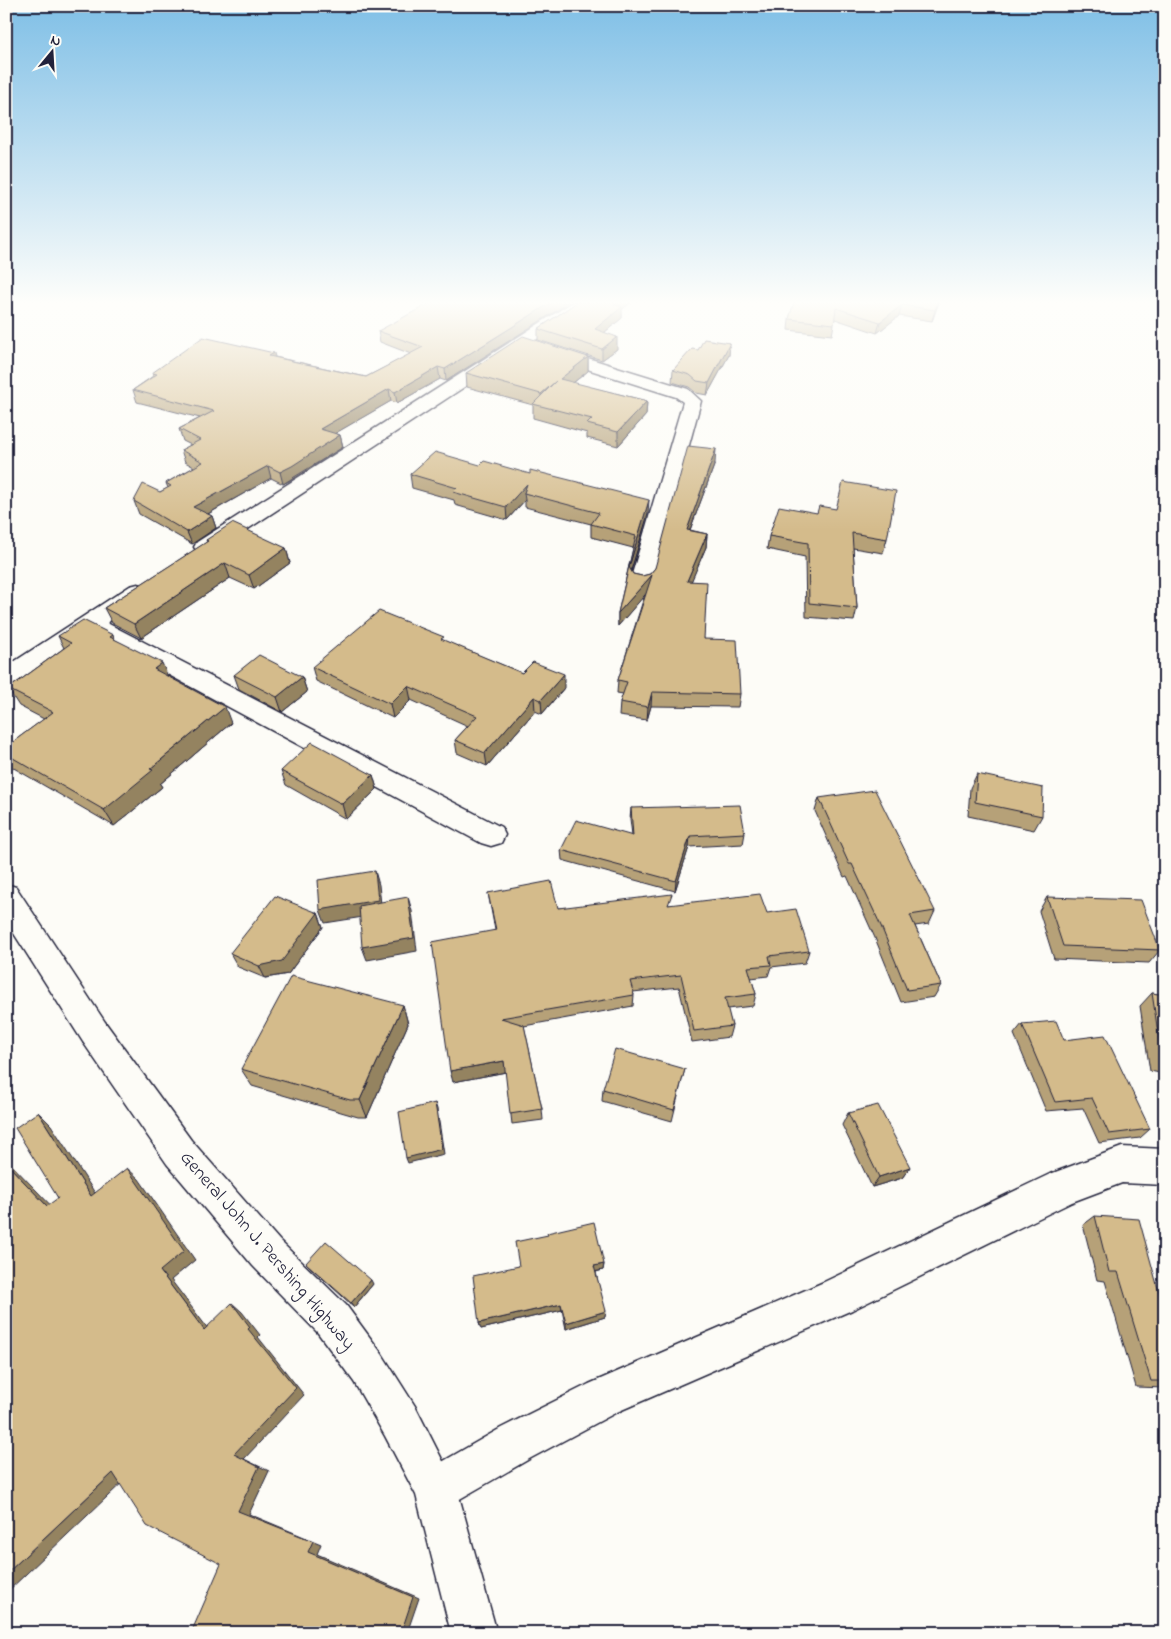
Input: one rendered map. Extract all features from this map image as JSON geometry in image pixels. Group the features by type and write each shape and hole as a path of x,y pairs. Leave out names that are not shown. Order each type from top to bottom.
{"street":[{"path":"185,559 465,378"},
{"path":"636,378 682,393 692,401 641,581"},
{"path":"6,679 153,581"},
{"path":"88,623 491,835"},
{"name":"General John J. Pershing Highway","path":"6,896 94,1032 179,1152 266,1253 332,1319 368,1368 436,1489 474,1633"},
{"path":"436,1489 516,1443 603,1398 838,1296 1062,1187 1122,1165 1165,1167"}],"building":[{"path":"150,378 418,378 395,392 389,389 320,429 340,435 292,466 280,472 268,466 193,507 212,516 187,532 134,501 143,484 160,492 171,486 166,483 203,462 181,450 200,440 179,429 214,411 133,390"},
{"path":"486,378 561,378 647,401 618,432 587,424 592,419 533,404 556,381 541,394"},
{"path":"694,378 711,378 709,383 697,381"},
{"path":"688,446 716,449 687,530 707,534 687,581 707,582 704,639 737,640 740,694 652,692 648,707 620,702 627,682 618,680 652,575 618,613 636,536 591,524 599,513 524,493 527,484 506,507 453,492 457,488 410,474 435,452 480,465 484,461 530,474 530,470 649,500 629,567 633,574 642,576 650,574 655,568"},
{"path":"843,482 896,491 887,539 852,533 857,608 809,603 808,543 769,536 779,506 817,513 819,506 836,509"},
{"path":"232,523 286,548 249,575 225,563 134,624 104,608 208,541 206,540"},
{"path":"379,611 444,637 441,639 522,673 533,662 564,674 541,700 534,697 485,753 455,740 477,716 408,686 390,704 312,667"},
{"path":"83,620 113,635 110,637 162,663 154,669 225,707 104,810 6,754 6,747 53,712 8,689 71,643 58,636"},
{"path":"259,655 302,677 277,697 234,675"},
{"path":"312,742 373,775 342,804 281,771"},
{"path":"977,774 1043,788 1042,816 975,802"},
{"path":"875,790 935,911 910,915 941,985 907,990 881,926 852,864 849,864 819,798"},
{"path":"740,805 745,833 690,836 676,881 561,850 576,820 633,836 631,808"},
{"path":"375,871 378,900 320,910 318,880"},
{"path":"551,881 558,908 672,894 668,905 760,894 767,913 796,909 809,951 769,956 771,965 748,967 756,994 725,998 732,1026 694,1031 681,975 630,981 634,995 501,1018 524,1025 542,1109 510,1114 504,1061 450,1071 432,942 496,930 488,893"},
{"path":"275,896 318,913 282,961 259,966 230,953"},
{"path":"408,897 414,938 362,947 359,906"},
{"path":"1047,897 1141,900 1160,950 1063,946"},
{"path":"291,976 403,1005 360,1100 350,1100 241,1069"},
{"path":"1152,993 1165,995 1165,1060 1162,1059"},
{"path":"1056,1021 1064,1040 1105,1035 1150,1129 1109,1134 1092,1098 1055,1102 1022,1024"},
{"path":"615,1049 685,1069 674,1110 603,1089"},
{"path":"435,1103 442,1149 406,1158 399,1112"},
{"path":"878,1105 910,1167 879,1177 848,1113"},
{"path":"38,1112 91,1196 127,1168 184,1251 160,1271 204,1330 232,1303 250,1327 248,1329 296,1388 234,1454 259,1467 238,1511 313,1541 308,1552 413,1597 401,1633 191,1633 221,1564 147,1526 113,1473 6,1574 6,1163 47,1206 58,1198 15,1128"},
{"path":"1095,1216 1139,1219 1165,1314 1165,1381 1151,1381 1118,1272 1109,1272"},
{"path":"594,1222 604,1264 594,1266 606,1311 566,1323 561,1304 479,1323 473,1276 519,1266 515,1242"},
{"path":"326,1241 371,1280 351,1303 306,1263"}]}
